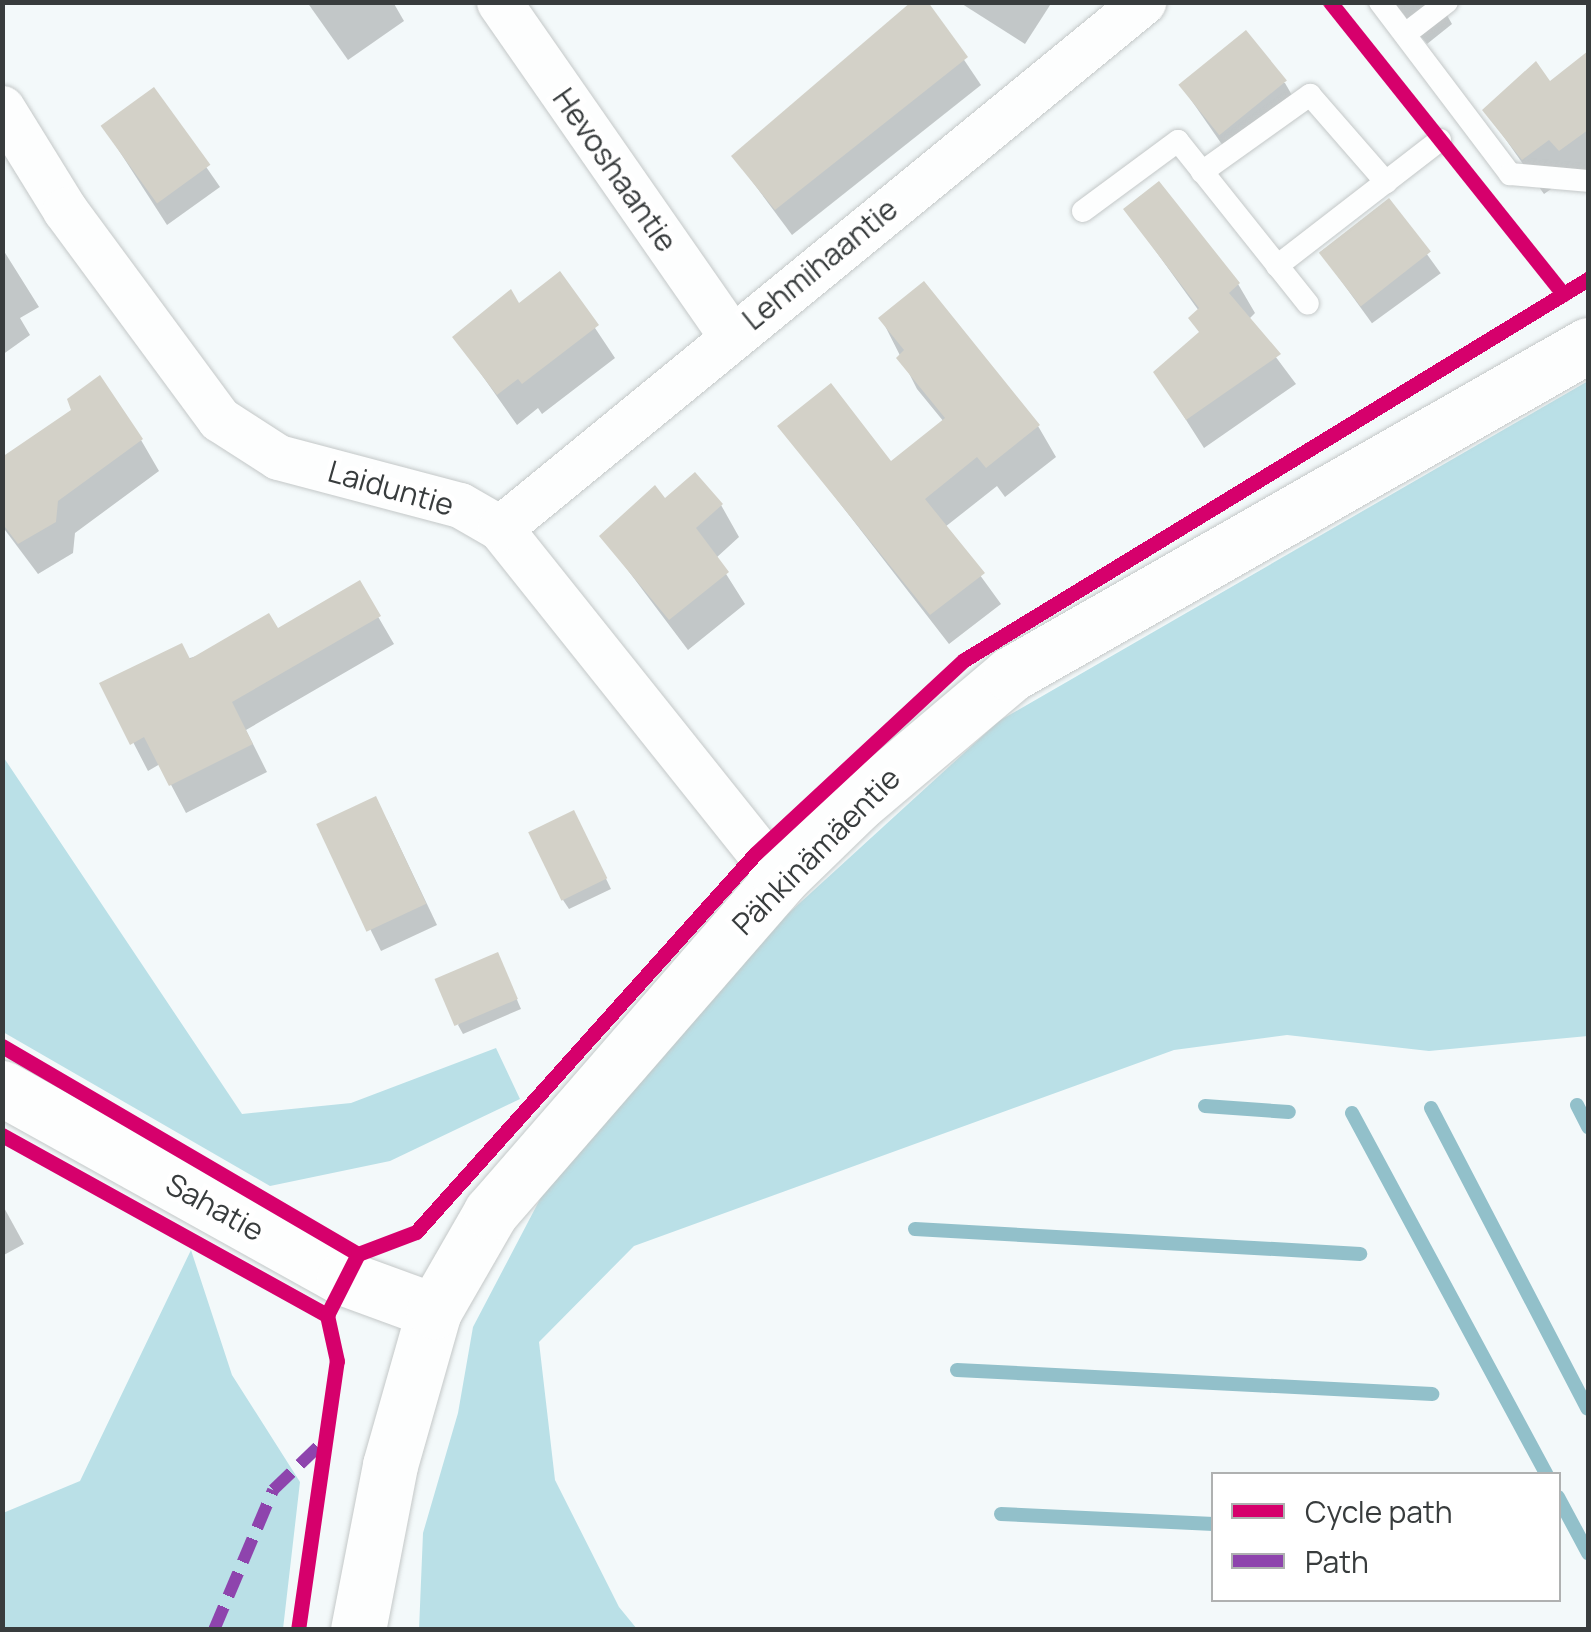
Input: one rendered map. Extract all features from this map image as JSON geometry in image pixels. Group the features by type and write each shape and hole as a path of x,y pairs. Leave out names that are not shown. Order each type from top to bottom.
{"street":[{"name":"Hevoshaantie","path":"498,2 732,337"},
{"name":"Lehmihaantie","path":"500,528 1143,2"},
{"name":"Laiduntie","path":"2,108 64,210 219,419 278,457 460,505 500,528 780,880"},
{"name":"Pähkinämäentie","path":"358,1630 390,1465 434,1311 491,1212 780,880 1010,674 1588,345"},
{"name":"Sahatie","path":"2,1088 344,1278 434,1311"}],"lane":[{"path":"1380,2 1408,32 1510,174 1588,181"},
{"path":"1408,32 1447,2"},
{"path":"1202,172 1310,96 1386,182"},
{"path":"1278,266 1440,140"},
{"path":"1083,211 1178,141 1308,304"}],"shaded area":[{"path":"1588,381 1588,1036 1429,1051 1287,1035 1174,1050 634,1246 539,1342 555,1480 619,1607 637,1629 419,1630 423,1533 458,1413 473,1327 549,1182 779,922 999,721"},
{"path":"2,755 242,1114 351,1103 496,1048 520,1099 390,1161 270,1186 3,1032"},
{"path":"191,1250 232,1375 300,1482 283,1629 3,1629 3,1513 80,1481"}],"building":[{"path":"911,2 928,2 968,57 775,210 731,156"},
{"path":"1246,30 1287,81 1219,135 1178,85"},
{"path":"1588,51 1588,130 1559,151 1549,140 1522,160 1482,110 1536,61 1550,81"},
{"path":"154,87 210,165 157,203 101,126"},
{"path":"1159,181 1240,283 1229,293 1281,354 1186,420 1153,372 1199,332 1188,318 1199,308 1123,209"},
{"path":"1389,198 1431,252 1361,306 1319,253"},
{"path":"560,271 599,325 522,384 518,379 497,395 452,337 511,289 519,303"},
{"path":"924,281 1040,425 986,468 977,457 925,499 985,573 930,615 777,426 831,383 891,461 945,418 896,358 904,350 878,318"},
{"path":"100,375 143,439 58,501 56,522 18,544 2,523 2,457 71,410 67,399"},
{"path":"695,472 723,504 696,528 729,572 669,620 599,536 655,485 665,498"},
{"path":"360,580 381,616 232,702 253,744 169,786 144,737 130,745 99,683 182,643 190,659 269,613 278,628"},
{"path":"376,796 426,904 366,932 316,824"},
{"path":"574,810 607,878 561,901 528,832"},
{"path":"498,952 518,999 454,1026 434,979"}],"waterway":[{"path":"1577,1105 1588,1127"},
{"path":"1205,1106 1289,1112"},
{"path":"1431,1108 1588,1409"},
{"path":"1352,1113 1545,1472"},
{"path":"915,1229 1360,1254"},
{"path":"957,1370 1432,1394"},
{"path":"1561,1503 1588,1553"},
{"path":"1001,1514 1211,1524"}],"marked path":[{"path":"214,1630 273,1490 321,1444"}],"cycle path":[{"path":"1330,2 1563,294"},
{"path":"298,1630 337,1361 327,1315 358,1254 416,1232 755,854 964,660 1588,279"},
{"path":"2,1046 358,1254"},
{"path":"2,1135 327,1315"}]}
